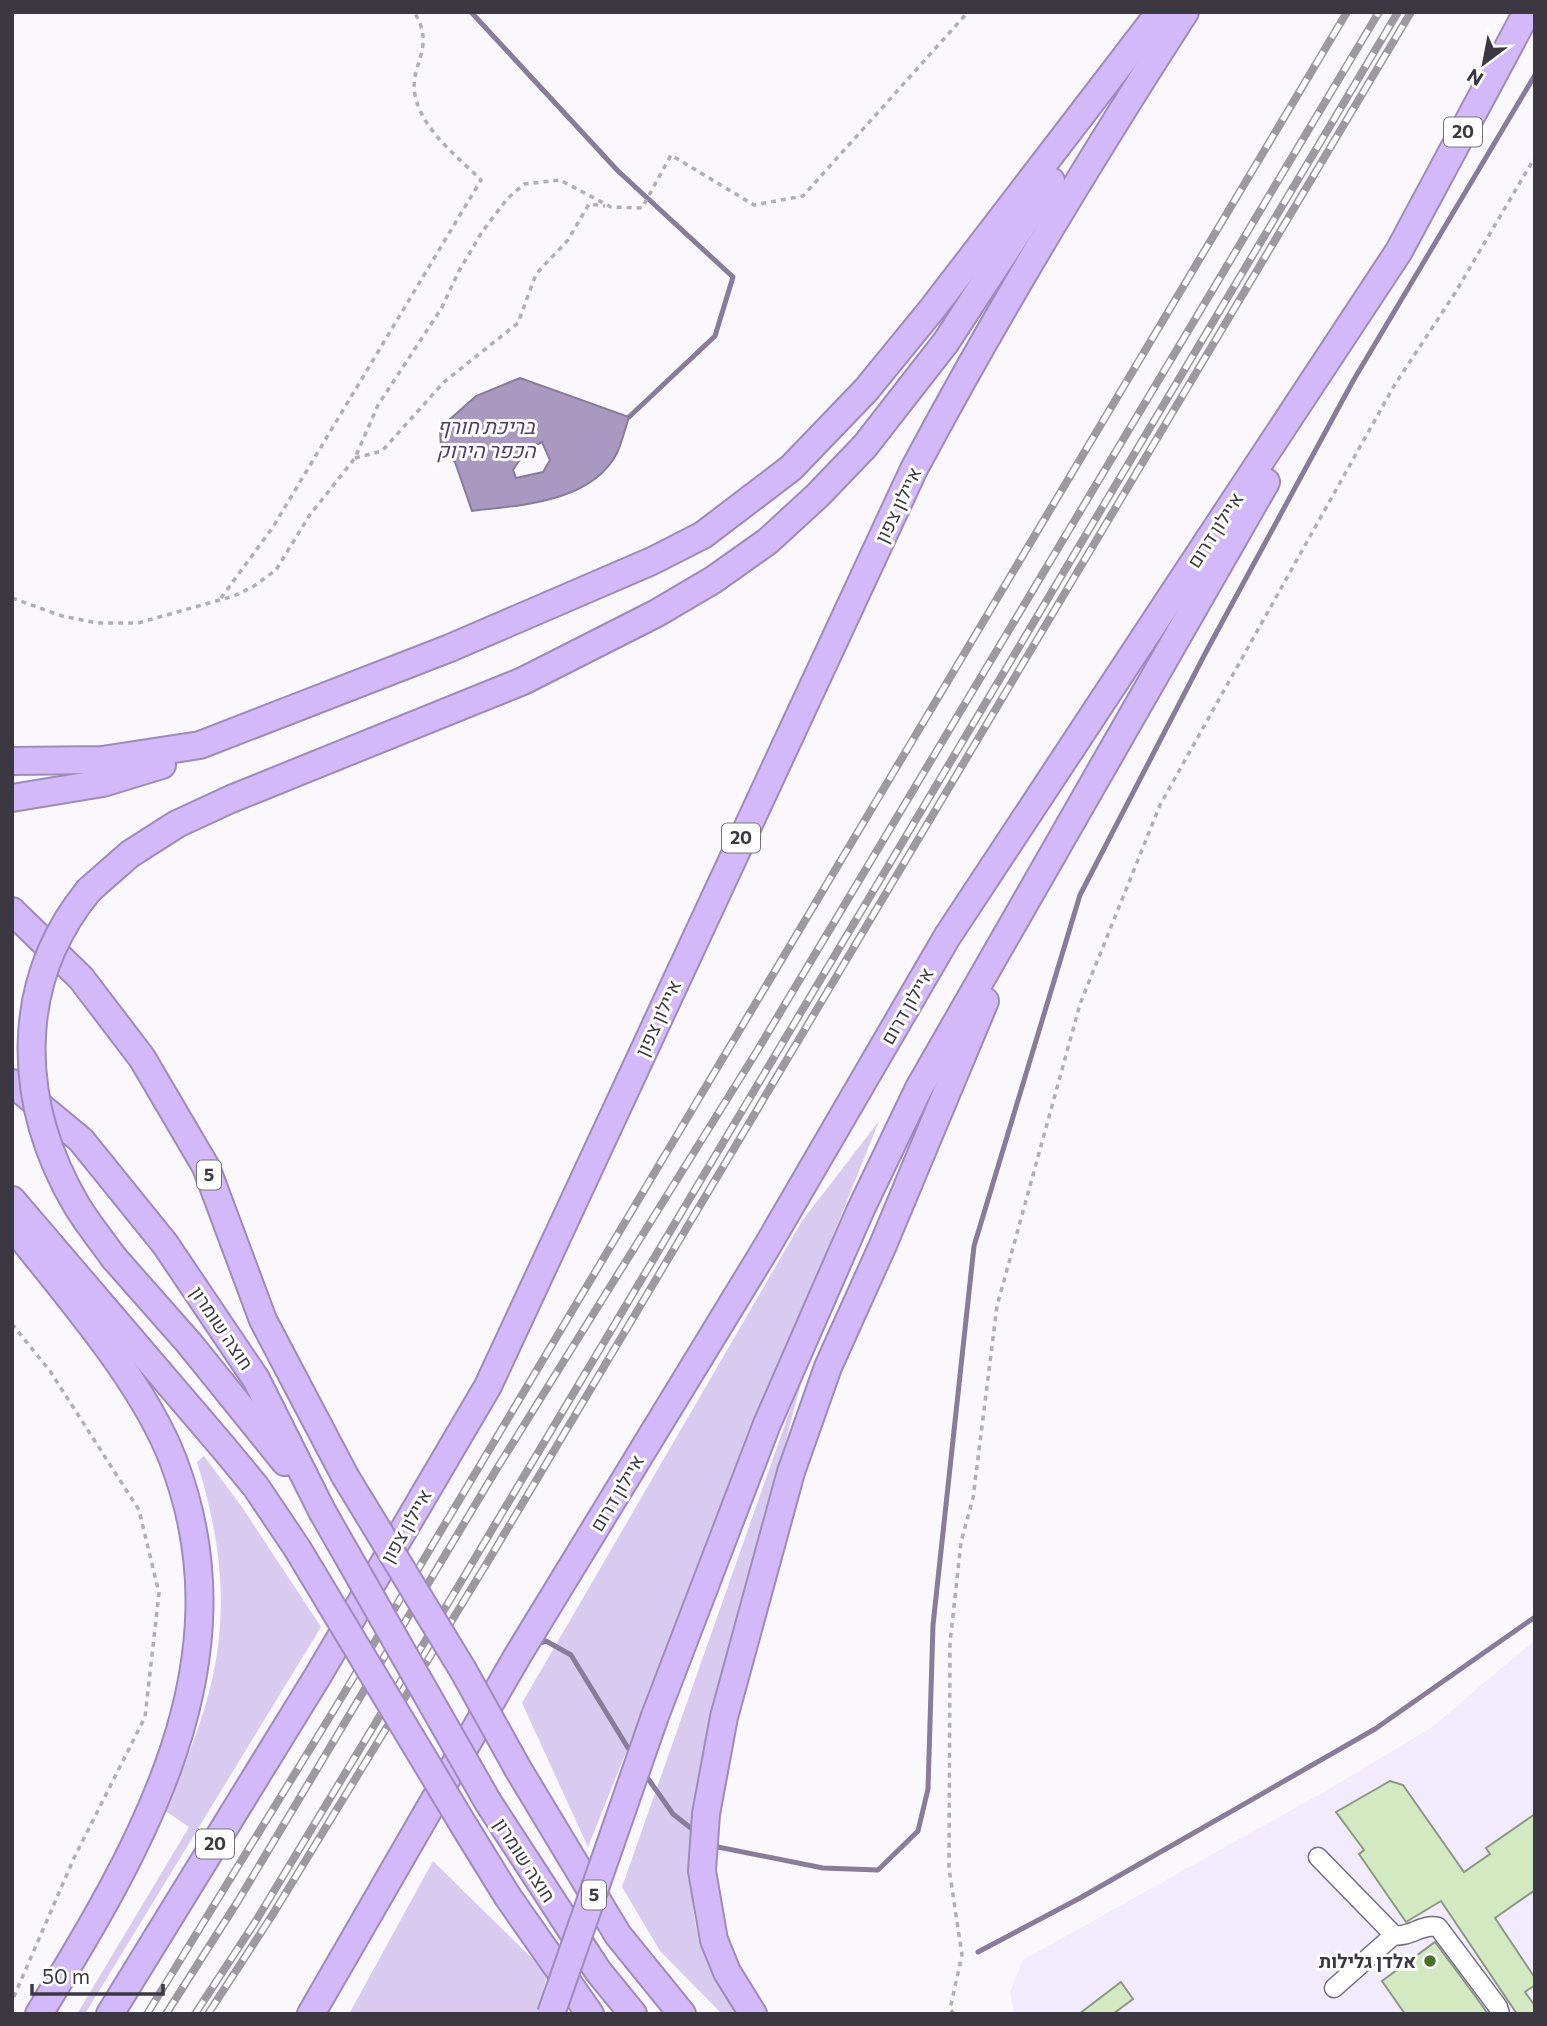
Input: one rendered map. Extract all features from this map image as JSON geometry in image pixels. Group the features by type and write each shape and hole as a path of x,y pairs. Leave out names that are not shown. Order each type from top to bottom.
{"highway":[{"path":"12,798 103,783 210,750 652,561 703,535 749,503 791,468 866,390 933,308 1161,12"},
{"path":"319,1506 189,1343 114,1258 77,1206 50,1151 31,1085 32,1024 44,963 69,915 89,890 130,854 177,824 231,799 523,681 657,613 713,580 768,541 818,495 865,446 946,342 1161,12"},
{"name":"איילון צפון","path":"110,2014 326,1662 488,1386 914,469 969,365 1017,284 1114,122 1185,12"},
{"name":"איילון דרום","path":"310,2014 518,1655 765,1250 947,937 1399,251 1527,12"},
{"path":"551,2014 655,1716 767,1424 919,1088 1399,251"},
{"path":"12,761 102,760 200,745 313,704"},
{"path":"753,2014 727,1972 714,1940 702,1871 706,1814 724,1717 795,1459 828,1367 883,1245 1029,894"},
{"name":"5","path":"12,911 81,978 142,1058 206,1167 263,1320 345,1476 463,1670 518,1769 618,1935 682,2014"},
{"name":"חוצה שומרון","path":"12,1083 81,1140 165,1244 256,1379 319,1506 488,1802 561,1917 598,1971 633,2014"},
{"path":"12,1200 231,1457 298,1548 508,1897 590,2014"},
{"path":"12,1225 139,1395 173,1459 200,1568 202,1605 195,1670 186,1716 155,1800 131,1855 39,2014"}],"lane":[{"path":"1318,1857 1394,1935 1402,1936 1430,1925 1438,1927 1454,1945 1500,2014"},
{"path":"1334,1988 1394,1935"}],"path":[{"path":"219,600 272,527 481,180 434,132 420,113 414,93 425,50 424,33 414,12"},
{"path":"355,458 382,451 444,382 518,323 536,274 568,240 589,204 642,208 671,155 754,205 803,196 968,12"},
{"path":"954,2014 950,2009 962,1955 949,1868 950,1643 961,1542 973,1498 997,1306 1080,1004 1160,805 1394,386 1455,293 1535,158"},
{"path":"12,598 62,616 110,623 138,623 219,600 254,586 276,570 309,516 355,458 378,405 441,309 482,232 507,199 524,184 560,180 611,207"},
{"path":"12,1324 50,1371 139,1510 159,1593 145,1717 74,1858 12,2001"}],"shaded area":[{"path":"879,1121 588,1847 522,1703 802,1221"},
{"path":"807,1362 720,1698 694,1829 693,1911 701,1946 713,1973 741,2014 722,2014 660,1951 622,1887"},
{"path":"204,1456 242,1507 321,1627 85,2014 77,2014 189,1827 164,1810 200,1722 212,1680 219,1640 221,1599 218,1556 197,1462"},
{"path":"1535,1640 1535,2014 1014,2014 1010,1992 1023,1960 1329,1789 1432,1727"},
{"path":"433,1861 547,1973 539,2014 349,2014"}],"water":[{"name":"בריכת חורף הכפר הירוק","path":"520,378 629,417 617,453 605,470 590,482 553,498 472,511 455,462 441,449 440,428 476,396","holes":["542,442 550,460 543,472 516,478 513,470 525,453 537,444"]}],"building":[{"path":"1390,1781 1403,1785 1464,1872 1490,1854 1486,1848 1535,1814 1535,1890 1495,1918 1535,1978 1535,1985 1525,1992 1535,2006 1535,2014 1517,2014 1441,1901 1406,1922 1359,1854 1364,1850 1336,1812"},
{"name":"אלדן גלילות","path":"1435,1942 1488,2014 1405,2014 1382,1981"},
{"path":"1121,1982 1133,1999 1113,2014 1079,2014"}],"waterway":[{"path":"471,12 618,171 733,277 715,336 629,417"},
{"path":"713,1846 823,1868 878,1870 918,1831 928,1789 933,1625 974,1246 1080,895 1207,650 1353,381 1535,75"},
{"path":"978,1952 1080,1898 1375,1729 1535,1617"},
{"path":"536,1645 546,1641 571,1655 633,1756"},
{"path":"644,1773 673,1814 697,1833"}],"railway":[{"path":"147,2014 334,1710 1347,12"},
{"path":"166,2014 238,1901 496,1470 757,1051 1379,12"},
{"path":"195,2014 254,1924 459,1585 1398,12"},
{"path":"208,2014 273,1914 490,1558 1411,12"}],"place":[{"name":"אלדן גלילות","path":"1430,1961"}]}
